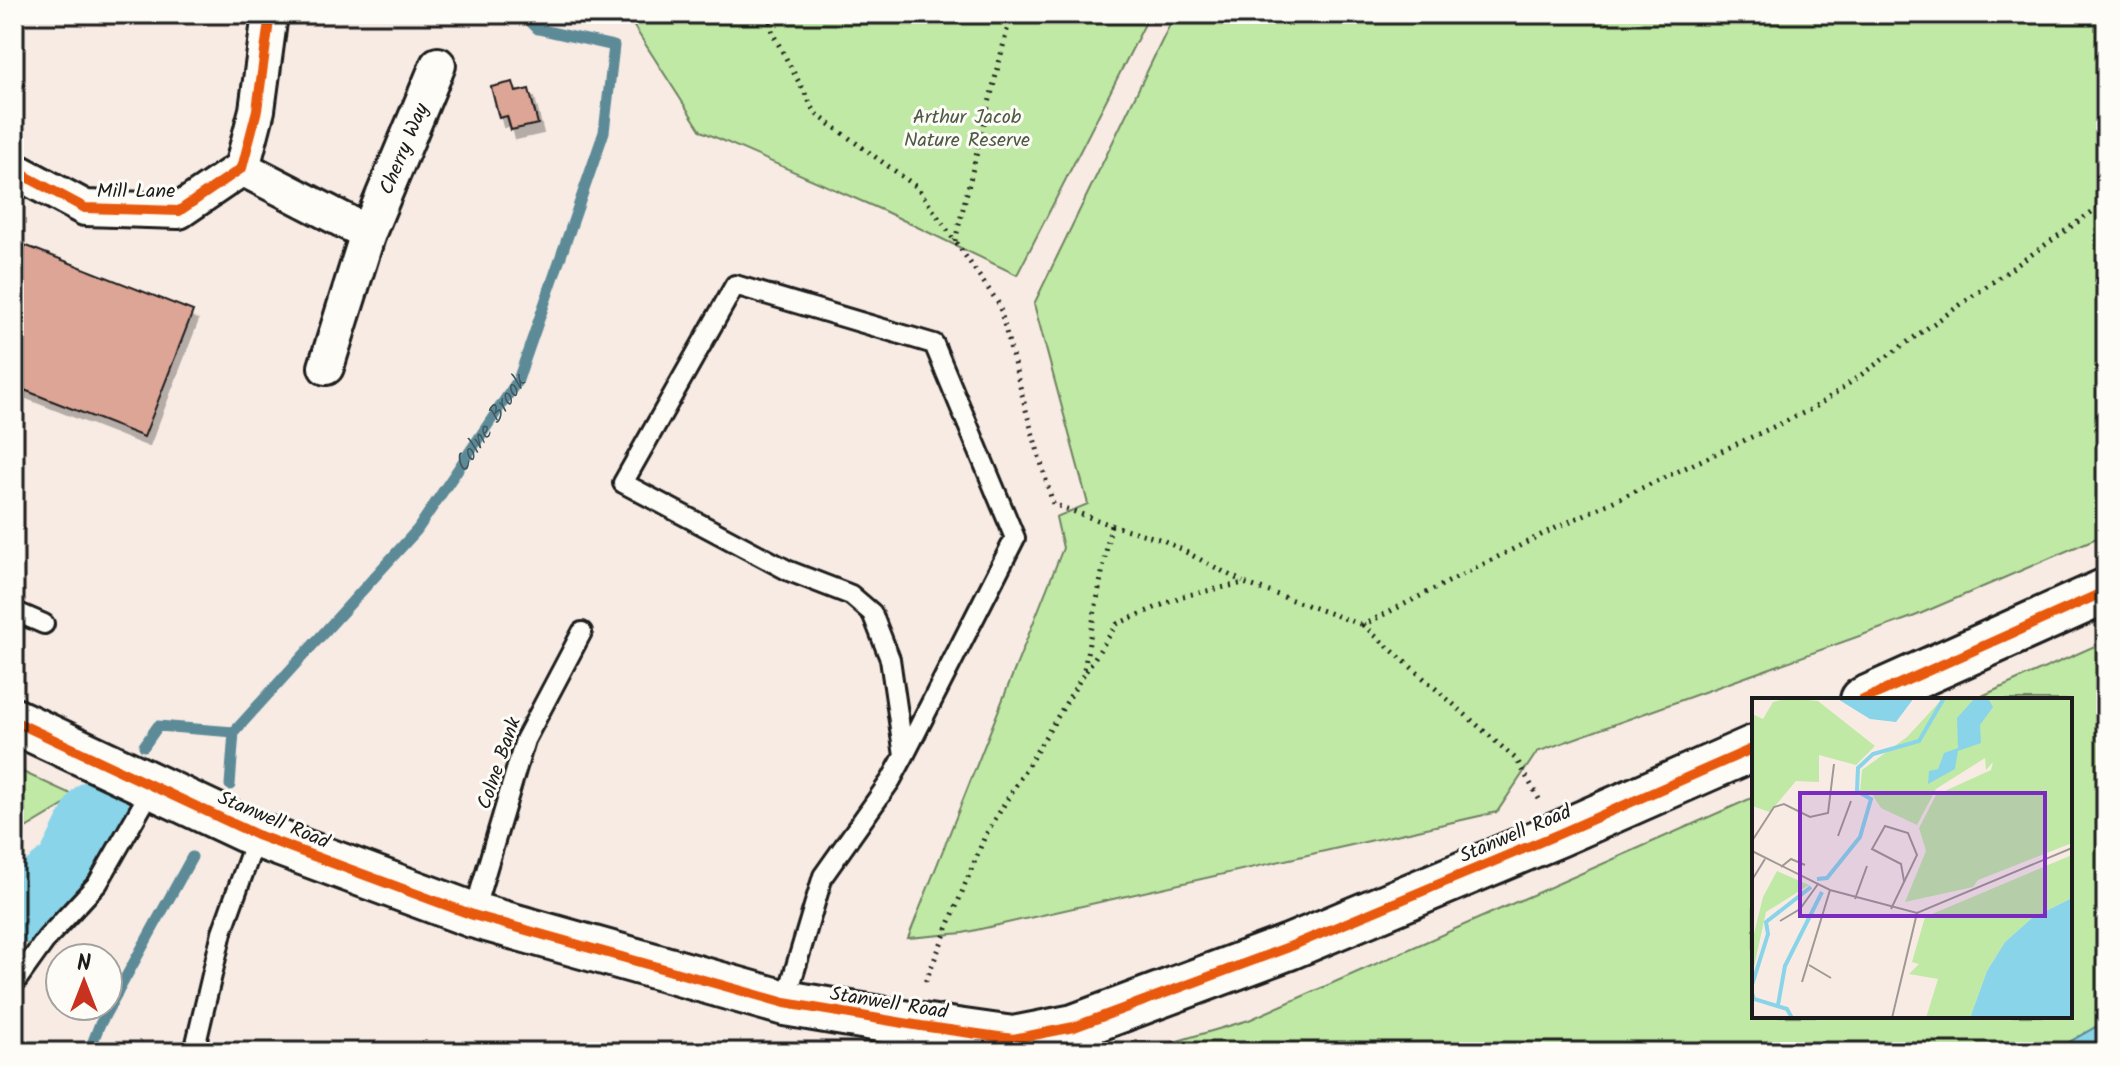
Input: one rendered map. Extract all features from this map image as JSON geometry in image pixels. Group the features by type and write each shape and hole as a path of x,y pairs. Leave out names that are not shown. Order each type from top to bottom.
{"street":[{"path":"270,14 257,110 242,168 368,233"},
{"name":"Cherry Way","path":"326,367 368,233 438,65"},
{"name":"Mill Lane","path":"14,170 85,208 179,211 242,168"},
{"path":"1867,698 2106,591"},
{"name":"Stanwell Road","path":"14,721 257,835 473,915 785,1003 1014,1045 1074,1027 1260,958 1559,834 1752,749"}],"lane":[{"path":"785,1003 823,876 891,780 904,756 1015,538 934,344 735,285 623,483 789,571 851,595 872,613 890,659 904,756"},
{"path":"14,611 44,624"},
{"name":"Colne Bank","path":"473,915 525,740 582,632"},
{"path":"14,984 47,938 98,883 145,781"},
{"path":"194,1052 222,932 257,835"}],"path":[{"path":"768,14 773,34 816,114 917,187 999,304 1053,504 1163,540 1244,583 1363,625 1517,760 1559,834"},
{"path":"955,242 1011,14"},
{"path":"1363,625 1547,532 1814,408 2106,202"},
{"path":"1083,675 1111,525"},
{"path":"907,1024 985,836 1117,624 1183,596 1244,583"}],"green space":[{"name":"Arthur Jacob Nature Reserve","path":"626,14 1150,14 1017,275 884,211 701,131"},
{"path":"1175,14 2106,14 2106,534 1915,616 1537,752 1497,812 963,933 908,938 1063,548 1056,517 1088,504 1034,304"},
{"path":"2106,641 2106,1021 2052,1052 1140,1052 1249,1020 1752,798 1752,1018 2072,1018 2072,698 1978,698"},
{"path":"14,768 73,795 64,805 14,835"}],"water":[{"path":"2106,1021 2106,1052 2052,1052"}],"building":[{"path":"513,82 516,92 529,89 538,124 511,130 507,116 499,118 491,87"},
{"path":"14,241 193,311 144,437 14,386"}],"waterway":[{"name":"Colne Brook","path":"144,746 158,726 234,732 417,530 518,380 604,132 614,46 538,29 523,14"},
{"path":"230,785 234,732"},
{"name":"Colne Brook","path":"14,913 68,869 97,812"},
{"path":"89,1052 99,1026 192,857"}],"cycle path":[{"path":"14,170 85,208 179,211 242,168 257,110 270,14"},
{"path":"1867,698 2106,591"},
{"path":"14,721 257,835 473,915 785,1003 1013,1039 1074,1027 1289,947 1752,749"}]}
